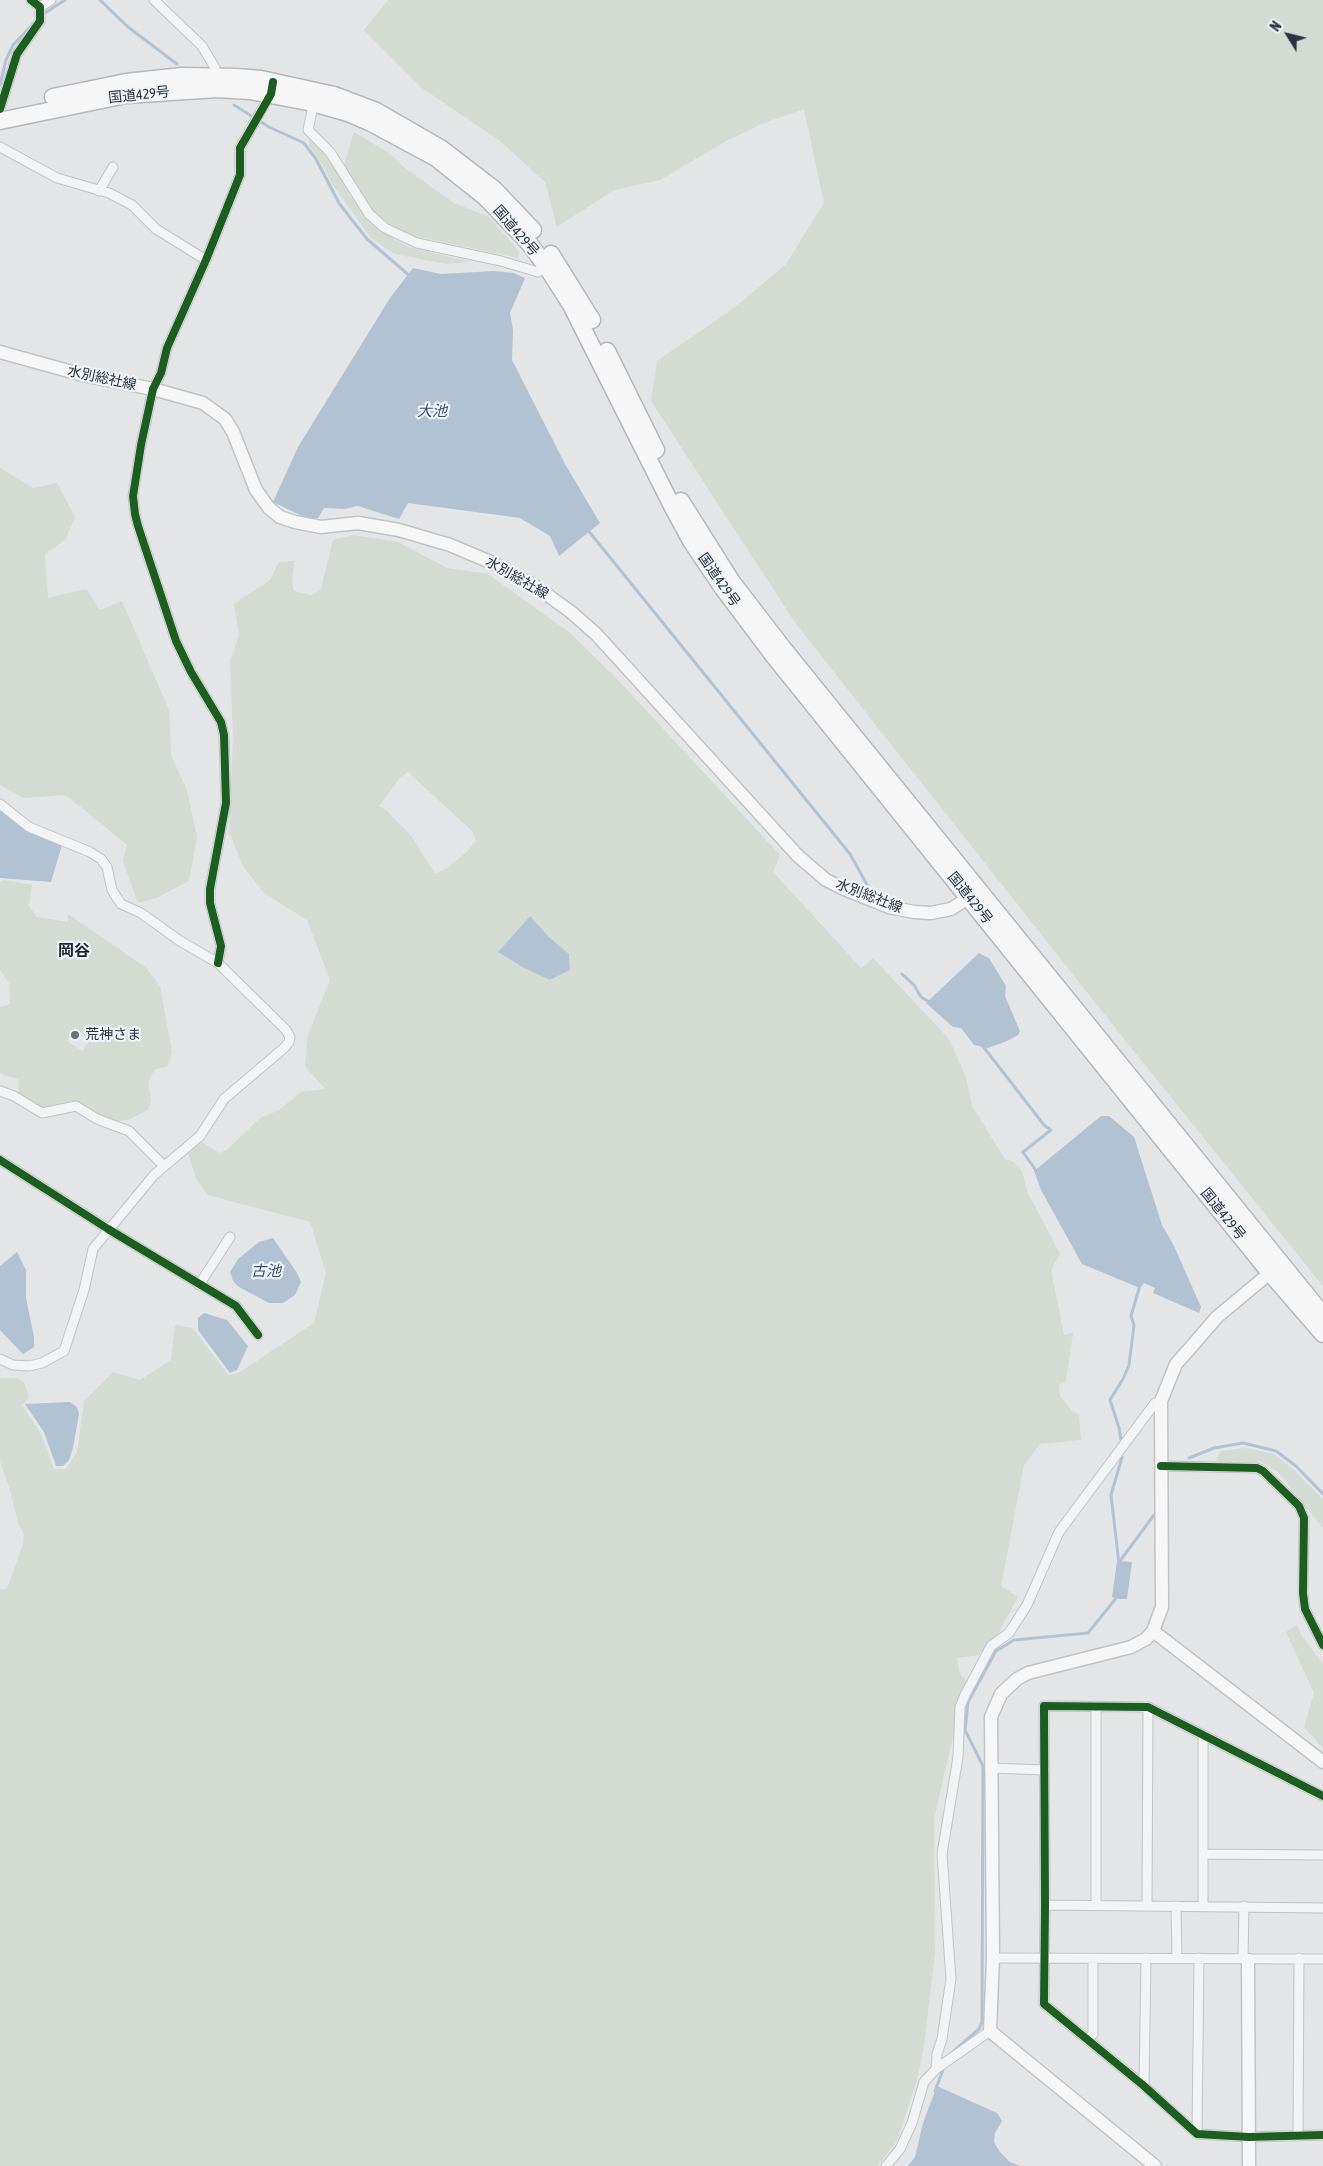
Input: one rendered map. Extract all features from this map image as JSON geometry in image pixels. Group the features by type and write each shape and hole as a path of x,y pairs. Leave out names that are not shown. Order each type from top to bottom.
{"highway":[{"name":"国道429号","path":"0,109 126,82 182,76 272,88 314,97 334,95 376,111 420,134 460,161 511,205 538,236 553,266 592,320 678,496 732,582 975,894 1275,1268 1323,1334"},
{"name":"国道429号","path":"0,121 126,95 216,82"},
{"name":"国道429号","path":"1275,1268 1323,1315"}],"street":[{"path":"31,0 40,14"},
{"path":"0,109 17,54 40,14 51,0"},
{"path":"154,0 202,46 213,65 216,82"},
{"path":"218,963 221,946 210,903 210,888 226,803 224,735 221,722 191,672 176,641 134,514 134,496 141,445 153,388 161,374 167,348 206,260 240,175 240,148 254,126 272,88"},
{"path":"314,97 308,130 330,152 369,214 385,228 417,243 501,261 538,272 553,266"},
{"path":"0,147 57,178 109,193 132,206 156,229 206,260"},
{"path":"99,191 113,167"},
{"name":"水別総社線","path":"0,352 83,375 153,388 204,403 225,418 233,432 256,490 269,508 280,517 295,522 321,526 358,523 399,530 450,545 496,564 536,586 571,612 596,634 798,856 826,880 889,907 914,912 931,913 951,910 975,894"},
{"path":"0,804 29,827 90,852 101,859 107,867 112,890 121,904 141,913 180,941 218,963 290,1036 289,1042 224,1099 200,1136 154,1175 93,1249 84,1290 64,1351 42,1364 29,1366 13,1364 0,1359"},
{"path":"0,1091 14,1096 42,1113 76,1106 97,1119 129,1131 164,1166"},
{"path":"0,1160 108,1229 236,1306 258,1335"},
{"path":"199,1285 230,1237"},
{"path":"990,2031 993,1958 991,1717 1001,1694 1016,1678 1028,1673 1130,1647 1146,1638 1153,1631 1162,1607 1161,1401 1176,1364 1217,1317 1275,1268"},
{"path":"936,2069 951,1979 942,1854 958,1757 960,1707 962,1701 991,1646 1009,1633 1026,1605 1059,1532 1154,1403 1161,1401"},
{"path":"1161,1466 1257,1468 1263,1471 1299,1506 1304,1518 1303,1593 1305,1609 1323,1645"},
{"path":"1153,1631 1323,1762"},
{"path":"1323,1796 1148,1707 1044,1706 1044,2004 1144,2086 1197,2134 1249,2138 1323,2135"},
{"path":"1096,1706 1096,1905"},
{"path":"1147,1906 1148,1707"},
{"path":"1203,1735 1203,1906"},
{"path":"990,1768 1045,1770"},
{"path":"1203,1854 1323,1855"},
{"path":"1045,1905 1323,1908"},
{"path":"1176,1906 1177,1958"},
{"path":"1244,1906 1249,2166"},
{"path":"993,1958 1323,1959"},
{"path":"1144,2086 1146,1958"},
{"path":"1197,2134 1199,1958"},
{"path":"1298,2136 1299,1958"},
{"path":"1087,2040 1094,2034 1093,1959"},
{"path":"886,2166 900,2149 912,2123 924,2082 936,2069 990,2031"},
{"path":"990,2031 1155,2166"}],"shaded area":[{"path":"388,0 1323,0 1323,1286 1120,1034 796,624 651,401 657,361 734,308 786,264 824,203 804,109 764,123 726,141 660,180 614,190 557,227 545,182 500,141 422,88 364,30"},
{"path":"354,132 389,153 406,169 454,203 489,217 519,251 518,258 410,235 389,225 372,210 344,164"},
{"path":"310,140 322,151 336,170 349,194 366,218 384,233 408,247 470,262 446,264 394,254 371,238 332,184 322,164 309,145"},
{"path":"0,468 33,488 57,483 75,517 65,540 45,554 48,598 86,589 100,610 122,601 169,710 171,755 187,790 197,837 189,881 156,898 138,903 123,861 127,845 66,795 24,798 0,785"},
{"path":"353,535 398,542 447,568 488,574 570,633 618,680 780,855 773,872 861,968 873,958 949,1039 966,1077 972,1106 1005,1159 1014,1162 1022,1171 1027,1191 1060,1254 1051,1270 1064,1335 1073,1333 1066,1381 1059,1385 1060,1396 1072,1411 1079,1415 1081,1440 1040,1444 1024,1465 1001,1586 1018,1597 999,1632 979,1655 957,1658 959,1672 966,1681 934,1819 935,1952 925,2038 918,2077 897,2141 877,2166 0,2166 0,1589 7,1589 23,1544 24,1534 18,1523 10,1490 0,1461 0,1378 17,1378 24,1383 29,1397 22,1405 41,1434 54,1469 66,1469 77,1452 84,1401 113,1372 140,1380 171,1360 175,1325 193,1328 228,1375 240,1372 314,1323 326,1273 310,1222 208,1195 197,1180 188,1154 201,1142 220,1153 227,1150 260,1118 279,1110 301,1092 325,1089 305,1066 308,1035 330,980 307,920 264,893 243,866 229,832 233,738 230,661 239,635 234,604 270,580 279,562 294,561 292,580 294,591 312,595 321,589 333,540","holes":["408,772 472,831 476,840 468,851 446,869 435,874 412,837 387,811 379,806 399,779","530,916 549,937 569,954 570,970 550,980 524,968 498,952"]},
{"path":"3,880 32,885 29,906 37,917 68,922 68,914 145,967 160,986 172,1052 167,1067 155,1069 148,1082 151,1101 148,1110 128,1120 117,1121 101,1115 78,1101 44,1109 19,1094 18,1079 0,1072 0,1007 10,1004 9,983 0,970 0,882","holes":["75,1028 91,1040 82,1051 67,1041"]},
{"path":"1245,1448 1274,1454 1293,1469 1323,1499 1323,1528 1277,1471 1260,1462 1218,1461 1217,1458 1221,1451"},
{"path":"1297,1625 1302,1636 1323,1664 1323,1748 1304,1727 1314,1693 1286,1632"}],"water":[{"name":"大池","path":"413,268 441,274 494,271 514,273 525,278 510,313 513,330 512,360 565,464 600,523 559,556 550,536 520,518 408,503 399,519 358,506 344,509 324,508 318,518 306,518 273,502 298,447 390,298"},
{"path":"0,810 30,833 62,845 51,882 0,878"},
{"path":"530,916 549,937 569,954 570,970 550,980 524,968 498,952"},
{"path":"979,953 989,958 1006,986 1005,996 1020,1031 1018,1035 1007,1041 988,1048 974,1045 961,1028 953,1027 926,1003"},
{"path":"1101,1116 1109,1116 1134,1137 1162,1225 1174,1246 1201,1307 1199,1313 1153,1293 1155,1288 1144,1283 1140,1288 1082,1264 1041,1190 1034,1171"},
{"name":"古池","path":"273,1238 301,1282 295,1295 283,1303 269,1303 239,1287 233,1281 230,1272 238,1259 259,1242"},
{"path":"17,1252 26,1270 26,1298 34,1337 34,1347 23,1354 0,1330 0,1266"},
{"path":"204,1313 227,1320 248,1346 237,1370 230,1373 198,1330 198,1318"},
{"path":"70,1402 77,1407 79,1414 73,1448 69,1460 63,1466 56,1466 44,1432 25,1404"},
{"path":"1117,1561 1132,1562 1127,1599 1112,1597"},
{"path":"937,2086 997,2113 1002,2121 995,2133 994,2142 1000,2152 1010,2162 1020,2166 908,2166 915,2157 923,2123"}],"waterway":[{"path":"42,15 65,0"},
{"path":"100,0 128,27 177,64"},
{"path":"0,85 6,60 13,45 36,21"},
{"path":"234,105 269,127 304,143 316,159 339,203 367,239 411,277"},
{"path":"587,529 850,854 870,890"},
{"path":"902,974 914,985 921,997 931,1003"},
{"path":"982,1045 1044,1125 1051,1130 1023,1152 1037,1172"},
{"path":"1121,1440 1110,1400 1129,1365 1134,1325 1131,1316 1140,1285"},
{"path":"1189,1458 1214,1448 1243,1443 1276,1451 1296,1466 1323,1494"},
{"path":"1119,1564 1111,1495 1122,1457"},
{"path":"1120,1561 1154,1515"},
{"path":"954,2051 979,2029 982,2022 983,1766 965,1730 968,1702 996,1651 1014,1640 1088,1633 1117,1597"},
{"path":"935,2091 943,2070"}],"cycle path":[{"path":"0,109 17,54 40,21 40,7 31,0"},
{"path":"218,963 221,946 210,903 210,889 226,803 224,735 221,722 191,672 176,641 138,526 133,496 141,445 153,389 161,373 167,348 206,260 240,175 240,148 271,94 273,82"},
{"path":"0,1160 108,1229 236,1306 258,1335"},
{"path":"1161,1466 1257,1468 1263,1471 1299,1506 1304,1518 1303,1593 1305,1609 1323,1645"},
{"path":"1323,1796 1148,1707 1044,1706 1044,2004 1144,2086 1197,2134 1249,2137 1323,2135"}],"place":[{"name":"荒神さま","path":"75,1035"}],"district":[{"name":"岡谷","path":"74,951"}]}
